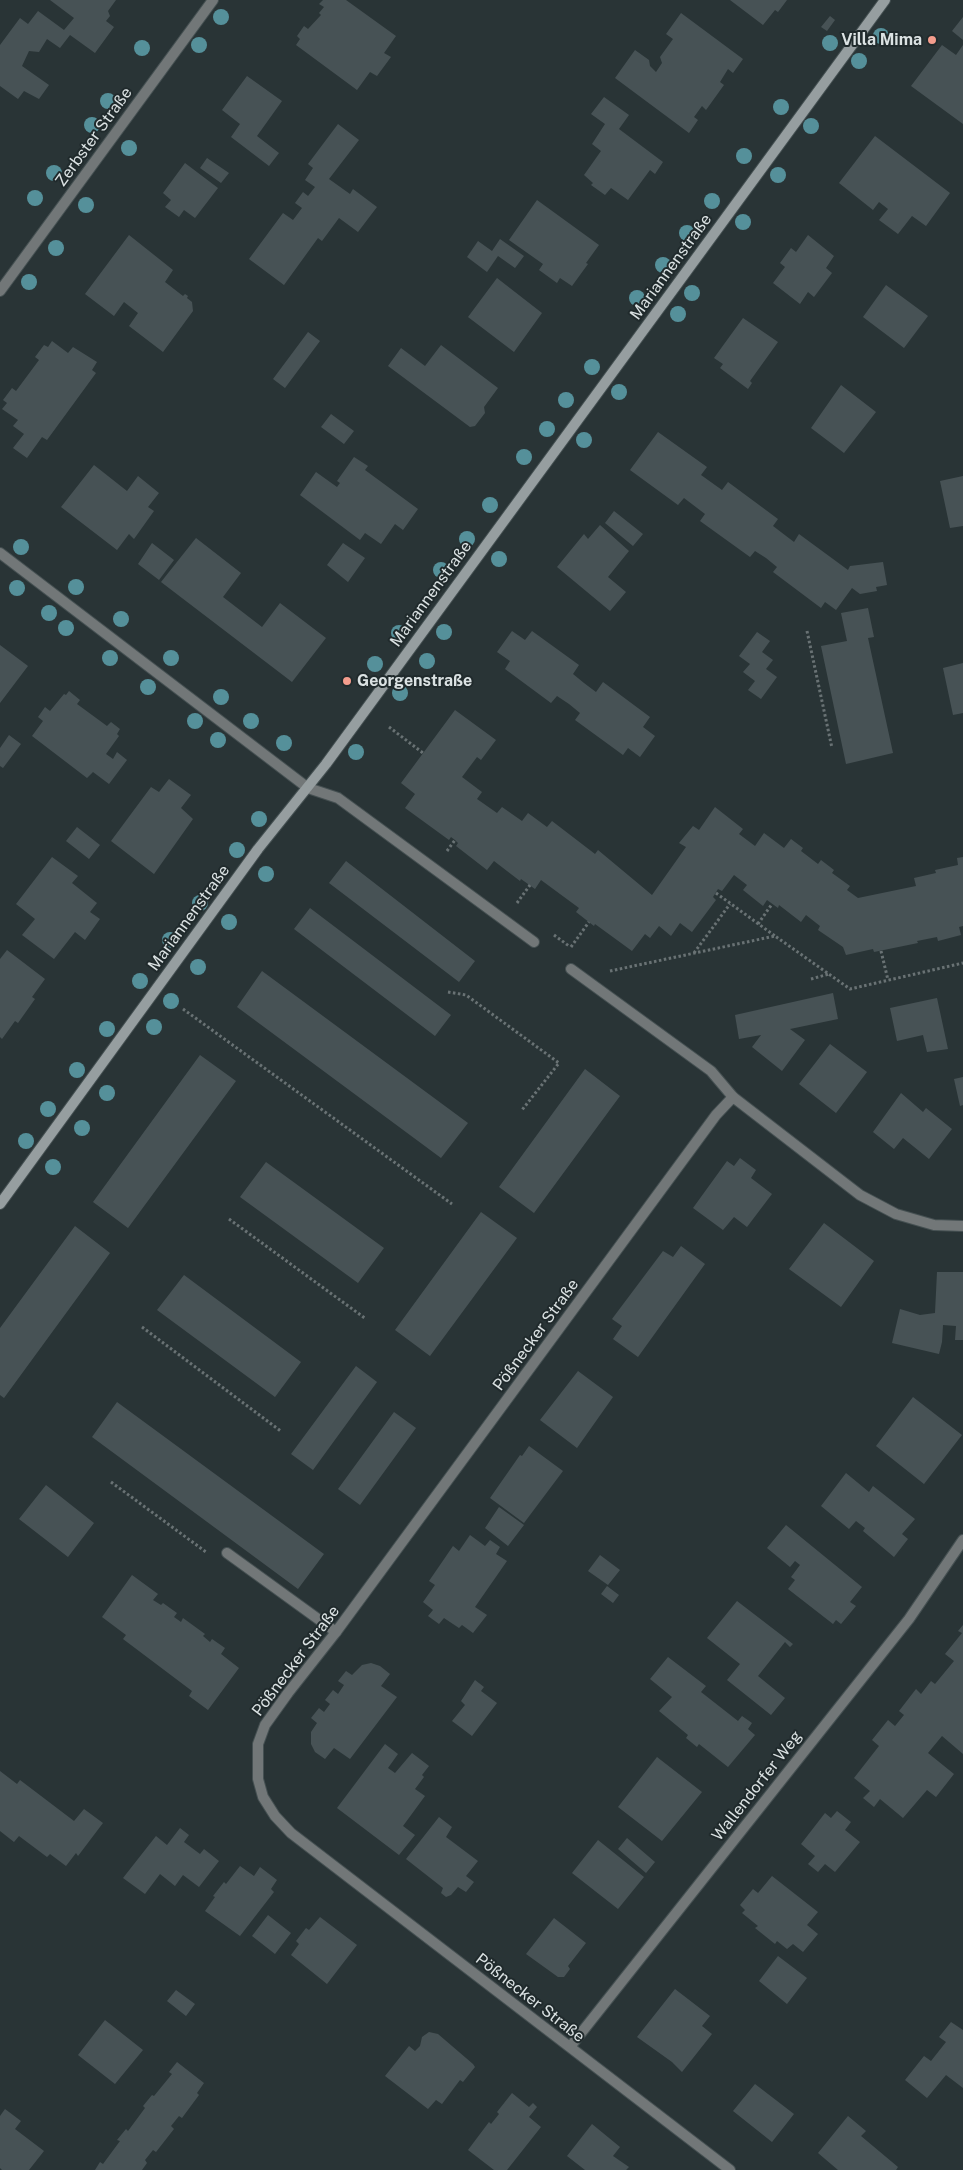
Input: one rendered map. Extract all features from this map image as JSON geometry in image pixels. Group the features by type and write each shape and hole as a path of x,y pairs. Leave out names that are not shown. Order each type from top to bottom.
{"street":[{"name":"Zerbster Straße","path":"0,291 213,0"},
{"name":"Mariannenstraße","path":"0,1204 258,848 288,809 308,788 885,0"},
{"path":"0,553 308,788 338,798 534,942"},
{"path":"571,969 711,1071 733,1097 860,1195 896,1214 934,1225 963,1226"},
{"name":"Pößnecker Straße","path":"730,2170 291,1833 275,1816 263,1797 258,1779 258,1744 265,1725 288,1693 336,1632 716,1115 733,1097"},
{"name":"Wallendorfer Weg","path":"570,2047 909,1619 963,1540"},
{"path":"227,1554 336,1632"}],"path":[{"path":"807,631 832,748"},
{"path":"389,727 423,753"},
{"path":"445,853 455,840"},
{"path":"515,905 530,885"},
{"path":"716,893 850,989 963,963"},
{"path":"693,954 730,904"},
{"path":"758,924 772,904"},
{"path":"571,947 589,922"},
{"path":"604,972 775,936"},
{"path":"881,951 888,980"},
{"path":"811,978 829,974"},
{"path":"448,992 466,995 559,1063 522,1110"},
{"path":"183,1008 452,1204"},
{"path":"229,1218 366,1319"},
{"path":"142,1327 282,1432"},
{"path":"111,1482 206,1552 227,1554"}],"building":[{"path":"50,0 116,0 108,11 110,16 106,21 114,27 95,53 70,35 60,48 47,39 39,52 29,51 22,66 49,85 39,99 24,91 18,99 0,86 0,45 20,18 28,24 38,11 64,30 74,18"},
{"path":"323,0 346,0 396,36 384,53 391,57 377,76 370,72 357,90 296,45 300,39 297,36 304,26 308,29 321,15 319,13 324,7 319,4"},
{"path":"730,0 787,0 778,12 775,10 763,25"},
{"path":"681,13 743,59 733,73 728,69 720,82 724,85 706,110 702,106 694,117 698,120 689,133 615,78 635,50 649,60 650,66 656,72 662,63 660,57 673,39 666,34"},
{"path":"830,16 835,20 827,31 821,27"},
{"path":"963,17 963,40 952,31"},
{"path":"942,45 956,55 963,45 963,124 911,86"},
{"path":"247,76 282,101 257,136 279,153 269,166 231,137 240,124 222,110"},
{"path":"604,97 629,115 619,129 663,162 655,174 650,170 628,200 611,188 605,195 591,185 593,183 584,175 601,151 592,144 605,124 591,114"},
{"path":"338,124 359,140 329,179 350,194 353,189 377,207 358,232 339,218 322,241 318,238 284,285 249,259 283,213 293,220 302,208 295,203 303,192 308,196 315,187 305,180 313,168 308,164"},
{"path":"875,136 950,193 926,226 912,216 898,234 879,220 888,209 879,202 873,210 839,183"},
{"path":"207,158 229,173 221,183 200,168"},
{"path":"185,163 218,188 195,218 184,210 179,217 165,207 171,200 163,193"},
{"path":"537,200 599,245 572,286 560,278 557,283 539,270 543,264 509,240"},
{"path":"129,235 173,270 165,282 183,296 185,294 188,296 187,298 192,302 193,311 163,352 129,326 138,313 124,302 114,316 85,294"},
{"path":"808,235 834,256 826,268 832,273 814,297 808,292 800,304 773,283 785,267 780,263 791,248 796,252"},
{"path":"500,239 524,256 515,268 498,256 487,272 467,257 478,241 492,251"},
{"path":"497,278 542,313 514,352 468,317"},
{"path":"886,285 928,316 904,348 863,317"},
{"path":"743,318 778,342 750,381 752,383 748,389 720,368 723,364 714,358"},
{"path":"308,332 320,341 285,388 273,379"},
{"path":"52,341 68,353 73,347 97,362 92,370 96,373 47,440 42,437 27,458 13,448 24,434 13,426 18,420 2,409 7,403 3,400 12,388 16,391 39,360 35,357 44,345 48,347"},
{"path":"441,345 498,388 484,407 485,413 475,426 470,427 388,366 401,348 425,366"},
{"path":"841,385 876,412 844,453 811,428"},
{"path":"331,414 354,431 344,444 321,427"},
{"path":"658,432 707,467 701,475 722,490 728,482 778,519 773,526 794,542 799,534 848,570 850,566 883,562 887,585 876,587 877,591 860,594 852,588 836,610 825,602 821,608 773,572 777,567 766,558 755,551 750,557 700,521 705,514 684,498 678,505 630,470"},
{"path":"354,457 368,466 365,470 418,509 403,530 395,524 381,544 365,533 360,540 300,495 316,472 337,487 340,483 337,481"},
{"path":"94,465 127,491 138,476 159,493 148,507 154,511 134,539 129,534 117,550 61,507"},
{"path":"963,476 963,526 950,528 940,481"},
{"path":"614,511 643,534 633,546 605,523"},
{"path":"600,525 629,551 608,577 626,592 610,611 557,567 584,534 588,539"},
{"path":"196,538 241,573 223,597 262,627 280,603 326,638 292,682 161,582"},
{"path":"152,543 174,560 159,580 138,564"},
{"path":"343,543 365,558 348,582 327,565"},
{"path":"868,608 874,637 868,638 893,753 846,764 821,646 847,641 841,613"},
{"path":"512,631 525,640 532,631 579,665 573,674 596,692 603,682 650,717 643,727 655,736 640,757 628,748 623,755 575,720 580,713 569,704 557,696 551,703 505,669 510,661 497,652"},
{"path":"757,632 770,641 762,652 773,660 766,669 777,677 761,699 748,690 755,681 743,672 750,664 739,656"},
{"path":"0,645 28,666 0,703"},
{"path":"963,663 963,713 953,715 943,668"},
{"path":"69,691 80,700 77,704 107,726 111,722 120,729 117,734 119,736 106,754 113,759 117,752 127,760 109,784 93,772 87,778 32,736 43,721 38,717 45,707 50,711 64,694 66,695"},
{"path":"455,710 496,740 481,760 477,757 462,777 482,792 477,799 497,813 502,807 522,821 528,813 547,827 552,821 595,854 598,850 652,895 686,847 679,843 693,826 699,830 715,807 743,829 739,834 755,846 764,833 784,848 791,839 803,848 801,851 818,864 821,860 834,870 832,873 850,886 847,890 858,898 916,886 914,878 936,873 935,870 958,865 957,858 963,857 963,926 959,927 961,935 938,941 937,937 874,952 873,949 846,955 843,947 818,930 820,926 806,915 801,922 779,905 778,908 767,900 763,906 743,890 747,885 734,875 722,891 718,889 713,897 716,900 692,932 680,923 671,936 659,926 650,938 645,934 632,951 576,912 579,908 541,880 535,889 521,879 520,881 494,861 487,870 456,846 458,843 455,840 451,837 449,840 405,808 415,794 401,783"},
{"path":"9,735 21,744 3,768 0,766 0,748"},
{"path":"169,779 191,795 181,808 193,819 154,874 111,841 151,787 159,792"},
{"path":"77,827 100,845 89,859 66,841"},
{"path":"52,857 78,876 72,883 97,903 90,912 100,919 85,940 75,932 54,959 22,935 35,919 16,904"},
{"path":"346,861 475,961 459,982 329,883"},
{"path":"310,908 451,1015 435,1036 294,929"},
{"path":"7,950 45,979 32,997 35,999 18,1023 15,1021 2,1039 0,1037 0,959"},
{"path":"262,971 468,1123 441,1158 237,1007"},
{"path":"833,993 838,1019 790,1029 805,1040 782,1071 752,1047 761,1035 739,1039 735,1015"},
{"path":"937,998 948,1049 927,1052 923,1035 897,1041 890,1008"},
{"path":"830,1044 867,1072 836,1113 799,1084"},
{"path":"200,1055 236,1081 128,1228 93,1202"},
{"path":"585,1069 620,1096 534,1213 499,1187"},
{"path":"963,1077 963,1105 960,1106 954,1079"},
{"path":"901,1093 923,1112 926,1108 952,1129 929,1159 903,1138 894,1149 873,1132"},
{"path":"740,1158 756,1170 751,1178 772,1194 747,1227 734,1217 723,1230 693,1208 727,1161 734,1166"},
{"path":"266,1162 384,1248 358,1283 240,1197"},
{"path":"481,1212 517,1238 430,1356 395,1330"},
{"path":"824,1223 874,1261 841,1307 789,1269"},
{"path":"75,1226 110,1253 4,1398 0,1395 0,1328"},
{"path":"681,1246 705,1264 638,1357 613,1339 622,1326 612,1319 663,1251 673,1257"},
{"path":"937,1272 963,1272 963,1340 955,1340 956,1326 943,1325 939,1354 892,1343 900,1309 920,1315 935,1313"},
{"path":"184,1275 301,1362 275,1397 157,1310"},
{"path":"356,1366 377,1382 313,1470 291,1454"},
{"path":"578,1371 613,1397 577,1448 540,1420"},
{"path":"913,1397 962,1435 924,1484 876,1446"},
{"path":"117,1402 324,1554 298,1589 92,1437"},
{"path":"394,1412 416,1428 360,1505 338,1489"},
{"path":"529,1446 563,1471 524,1523 490,1498 520,1455 522,1456"},
{"path":"846,1473 869,1492 873,1486 915,1519 902,1534 908,1539 894,1557 863,1531 865,1528 856,1521 849,1529 821,1506"},
{"path":"46,1485 94,1523 68,1557 19,1519"},
{"path":"499,1507 524,1525 508,1546 485,1528"},
{"path":"786,1525 862,1587 850,1602 856,1606 841,1624 836,1620 833,1624 788,1589 795,1580 791,1577 800,1565 795,1561 790,1567 767,1548"},
{"path":"470,1535 485,1546 490,1540 500,1547 496,1554 507,1561 475,1607 487,1615 473,1633 462,1625 459,1628 444,1618 439,1624 428,1616 433,1610 423,1602 435,1585 429,1581 453,1546 459,1551"},
{"path":"600,1555 620,1570 608,1585 588,1571"},
{"path":"132,1575 158,1594 153,1600 161,1605 163,1603 177,1613 174,1617 181,1622 183,1618 205,1634 203,1636 210,1642 212,1639 225,1648 221,1654 239,1668 208,1710 189,1696 192,1691 123,1639 126,1635 102,1617"},
{"path":"607,1586 619,1595 613,1603 601,1594"},
{"path":"737,1601 793,1644 790,1647 785,1642 758,1676 785,1698 771,1715 727,1680 740,1664 707,1638"},
{"path":"963,1625 963,1754 942,1736 928,1753 954,1774 936,1797 927,1790 903,1818 880,1799 874,1807 863,1798 870,1791 854,1778 879,1746 872,1740 888,1720 895,1726 904,1715 899,1711 916,1689 921,1694 931,1681 935,1684 954,1661 945,1654 962,1633 958,1631"},
{"path":"668,1657 706,1686 701,1692 738,1721 742,1716 752,1723 748,1729 755,1735 728,1767 699,1744 697,1747 686,1738 688,1735 659,1711 672,1697 650,1679"},
{"path":"371,1663 380,1666 390,1674 381,1686 397,1697 350,1759 334,1748 325,1759 315,1752 311,1744 311,1732 317,1723 311,1718 319,1708 324,1712 330,1704 325,1700 333,1690 338,1694 344,1685 338,1681 346,1671 352,1675 362,1665"},
{"path":"475,1680 484,1687 481,1691 497,1703 472,1736 452,1721 465,1705 461,1701"},
{"path":"385,1744 398,1754 388,1768 395,1773 412,1753 429,1766 415,1789 425,1796 403,1826 415,1835 399,1855 337,1808"},
{"path":"657,1757 702,1792 662,1841 618,1807"},
{"path":"0,1771 17,1784 20,1780 74,1821 84,1809 103,1823 78,1856 76,1853 66,1866 50,1854 47,1857 19,1836 14,1842 0,1831"},
{"path":"837,1811 851,1822 845,1830 860,1842 835,1872 825,1864 818,1872 808,1864 815,1856 801,1844 825,1813 831,1818"},
{"path":"439,1817 452,1827 446,1837 478,1861 466,1876 474,1882 466,1892 458,1887 451,1895 446,1897 441,1893 443,1888 406,1859"},
{"path":"180,1828 189,1835 184,1842 200,1854 204,1849 219,1861 199,1887 183,1875 175,1886 160,1874 145,1894 123,1878 156,1836 167,1845"},
{"path":"627,1838 655,1862 646,1873 618,1849"},
{"path":"598,1840 644,1877 618,1909 572,1873"},
{"path":"240,1866 254,1876 260,1867 277,1880 271,1889 274,1892 240,1936 205,1911 215,1897 213,1896 224,1882 226,1884"},
{"path":"772,1876 818,1912 807,1925 818,1934 803,1952 793,1944 787,1949 777,1941 775,1944 755,1928 758,1926 742,1913 745,1910 740,1905 753,1889 758,1893"},
{"path":"268,1915 291,1933 275,1954 252,1936"},
{"path":"320,1917 357,1945 327,1984 291,1955 299,1944 296,1941 306,1928 309,1930"},
{"path":"554,1918 586,1943 568,1966 570,1969 564,1977 558,1977 526,1954"},
{"path":"778,1956 807,1978 787,2004 759,1981"},
{"path":"675,1989 710,2016 702,2026 712,2034 682,2072 672,2062 637,2037"},
{"path":"176,1990 195,2004 186,2016 167,2001"},
{"path":"105,2020 143,2050 115,2084 78,2055"},
{"path":"951,2022 963,2030 963,2088 946,2075 927,2098 905,2080 924,2056 931,2061 946,2042 939,2037"},
{"path":"429,2032 438,2034 475,2067 463,2082 460,2080 442,2104 436,2100 428,2109 385,2076 409,2046 415,2051 420,2046 422,2037"},
{"path":"177,2062 204,2083 197,2093 199,2095 182,2118 179,2116 171,2126 174,2129 156,2152 153,2150 145,2160 147,2163 142,2170 95,2170 100,2162 103,2164 120,2141 117,2140 126,2129 128,2131 145,2108 143,2106 172,2074 169,2072"},
{"path":"755,2084 794,2114 772,2142 733,2111"},
{"path":"512,2093 529,2107 533,2103 537,2107 529,2117 541,2127 507,2170 494,2170 468,2150 489,2122 491,2124 499,2114 497,2112"},
{"path":"5,2109 21,2121 15,2129 44,2151 29,2170 2,2170 0,2168 0,2116"},
{"path":"848,2116 866,2131 861,2136 898,2167 896,2170 838,2170 818,2153"},
{"path":"592,2124 620,2147 613,2156 629,2167 626,2170 585,2170 567,2156"}],"place":[{"name":"Villa Mima","path":"932,40"},
{"name":"Georgenstraße","path":"347,681"}]}
